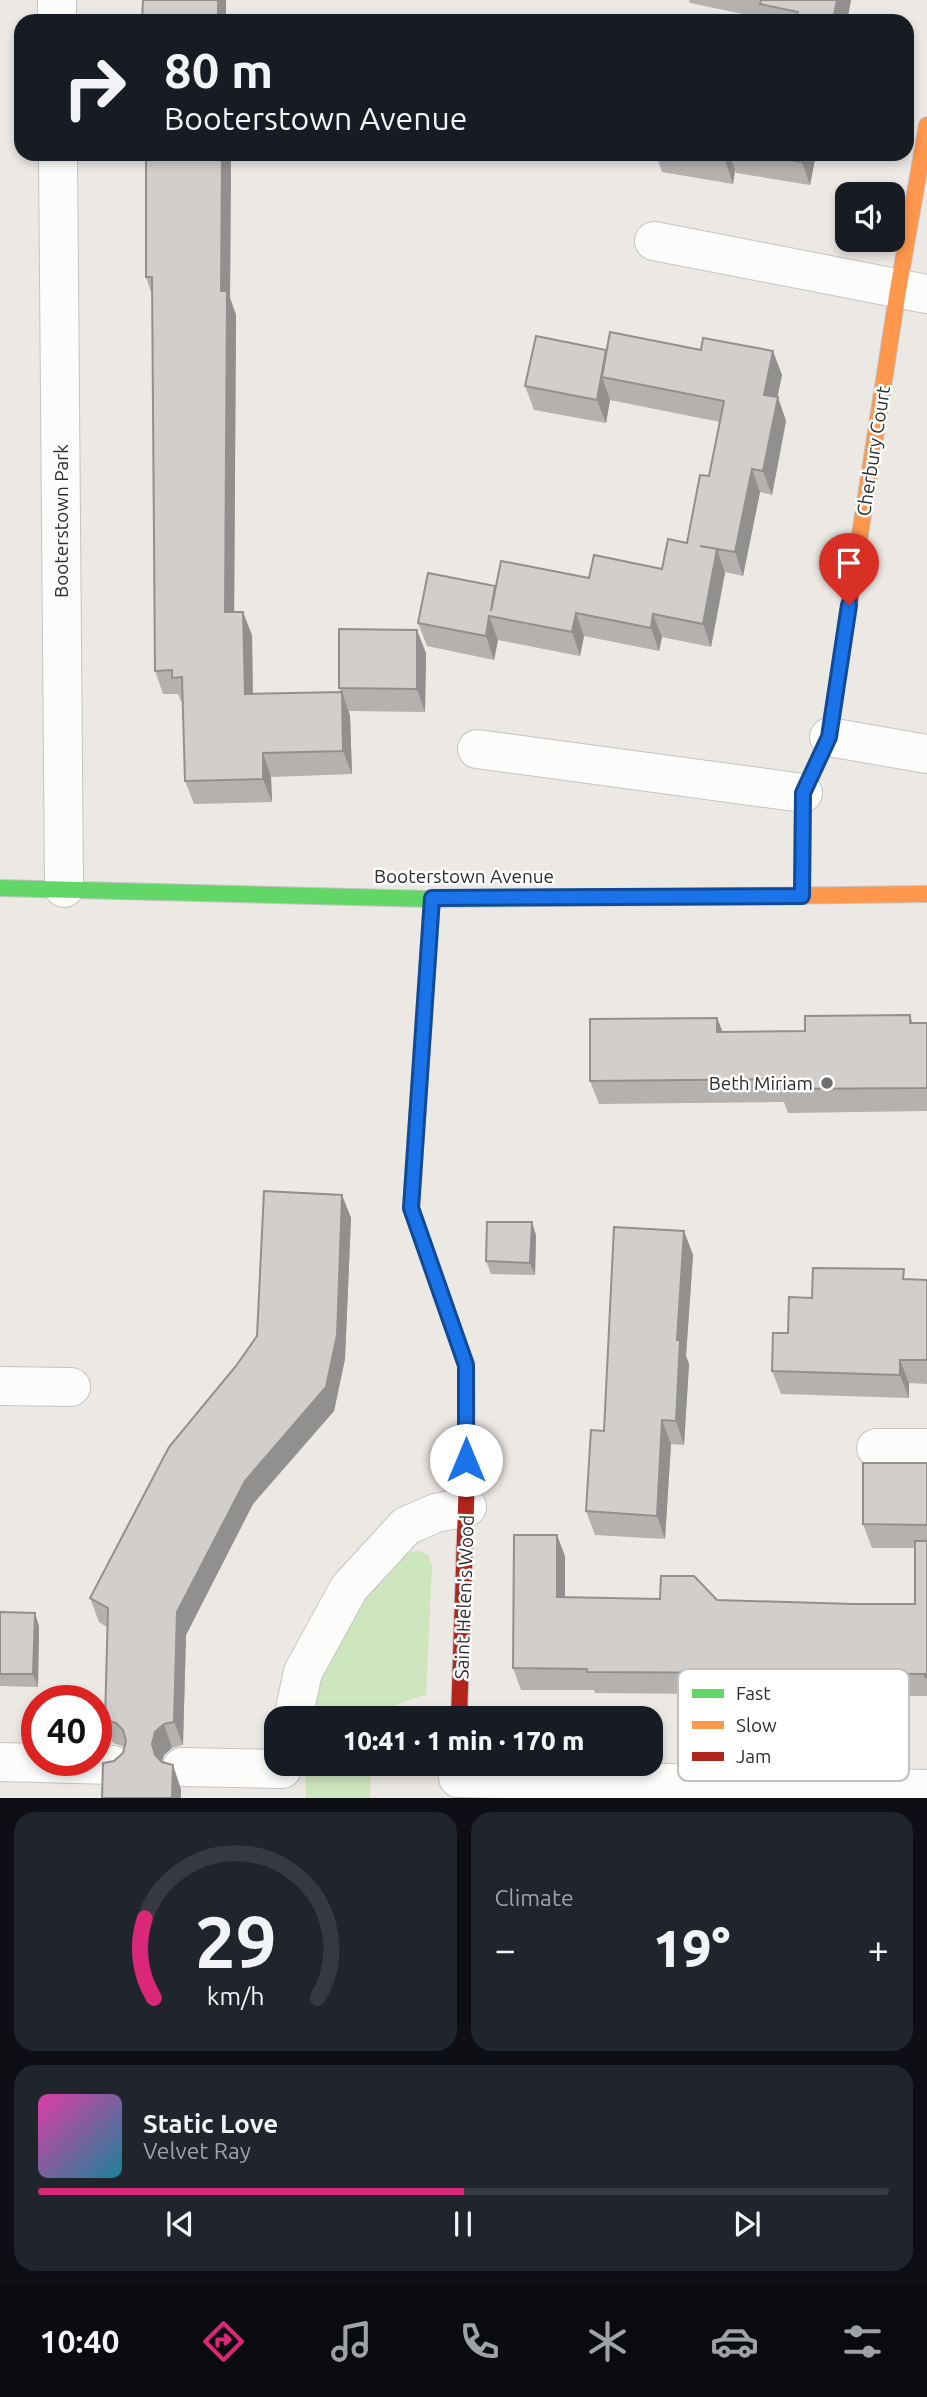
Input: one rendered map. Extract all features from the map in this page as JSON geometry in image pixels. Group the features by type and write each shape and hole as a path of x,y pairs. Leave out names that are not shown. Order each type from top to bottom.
{"street":[{"name":"Cherbury Court","path":"802,896 803,793 829,737 913,292 927,125"},
{"name":"Booterstown Park","path":"58,161 64,888"},
{"path":"654,241 913,292"},
{"path":"829,737 927,754"},
{"path":"477,749 803,793"},
{"name":"Booterstown Avenue","path":"0,888 432,898 927,894"},
{"name":"Saint Helen's Wood","path":"432,898 411,1208 466,1365 467,1507 460,1706"},
{"path":"0,1386 71,1387"},
{"path":"876,1448 927,1448"},
{"path":"296,1706 303,1672 349,1588 406,1526 436,1513 467,1507"},
{"path":"0,1762 113,1765"},
{"path":"182,1767 283,1777"},
{"path":"457,1780 927,1789"}],"green space":[{"path":"419,1551 428,1555 432,1566 426,1695 395,1706 314,1706 329,1659 348,1625 386,1572 408,1552"},
{"path":"305,1776 371,1776 370,1798 306,1798"}],"building":[{"path":"143,0 218,0 218,14 142,14"},
{"path":"761,0 837,0 834,14 798,14 760,4"},
{"path":"146,161 222,161 221,291 227,291 225,612 243,612 245,694 342,692 343,751 263,753 263,779 185,781 182,677 172,678 172,670 155,671 152,277 146,277"},
{"path":"610,332 701,350 703,338 773,351 764,395 778,397 763,471 752,469 735,552 700,546 717,549 703,624 653,614 651,628 576,613 572,632 489,616 486,636 418,623 428,573 495,586 491,611 501,561 589,578 594,555 662,569 668,539 687,543 700,475 709,476 724,401 602,377"},
{"path":"536,336 606,350 597,400 525,386"},
{"path":"339,629 417,630 417,689 339,688"},
{"path":"910,1015 910,1023 927,1023 927,1088 780,1089 779,1079 590,1081 590,1019 717,1018 717,1032 805,1031 805,1016"},
{"path":"264,1191 342,1195 337,1335 326,1387 245,1481 177,1612 174,1722 164,1724 155,1732 152,1744 155,1755 162,1762 173,1765 172,1798 102,1798 103,1776 112,1776 112,1761 123,1753 126,1741 123,1730 112,1722 112,1685 106,1685 108,1608 90,1598 169,1447 236,1366 257,1336"},
{"path":"487,1222 532,1222 530,1263 486,1261"},
{"path":"614,1227 684,1231 677,1340 680,1340 676,1421 662,1420 657,1516 586,1511 591,1430 604,1431"},
{"path":"813,1268 904,1269 903,1279 927,1280 927,1360 900,1360 900,1375 772,1371 773,1333 788,1333 789,1297 812,1298"},
{"path":"863,1463 927,1463 927,1525 863,1524"},
{"path":"514,1535 557,1535 557,1597 660,1599 661,1576 694,1576 717,1600 853,1604 915,1604 915,1541 927,1541 927,1678 925,1674 909,1674 909,1669 678,1669 678,1673 513,1668"},
{"path":"0,1612 35,1613 33,1674 0,1674"}],"traffic: fast":[{"path":"0,888 432,899 670,897"},
{"path":"432,899 411,1208 466,1365 467,1476"}],"traffic: slow":[{"path":"851,592 898,290 927,125"},
{"path":"670,897 927,894"}],"traffic: jam":[{"path":"802,896 803,793 829,737 851,592"},
{"path":"459,1706 467,1476"}],"place":[{"name":"Beth Miriam","path":"827,1083"}],"route":[{"path":"466,1460 466,1365 411,1208 432,898 802,896 803,793 829,737 849,605"}]}
